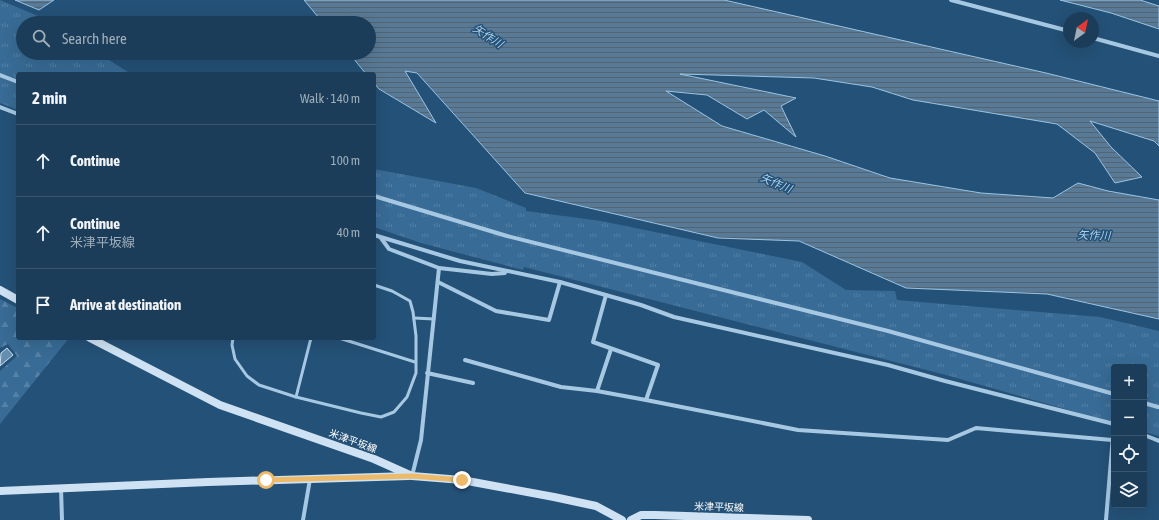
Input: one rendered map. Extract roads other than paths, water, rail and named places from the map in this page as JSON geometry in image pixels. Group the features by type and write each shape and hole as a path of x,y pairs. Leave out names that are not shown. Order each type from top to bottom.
{"main road":[{"path":"0,290 16,299"},
{"name":"米津平坂線","path":"94,340 220,405 374,459 412,476 462,480 554,497 596,506 622,520"},
{"path":"0,491 61,487 412,476"},
{"name":"米津平坂線","path":"631,520 641,515 808,520"}],"street":[{"path":"951,0 1063,29"},
{"path":"1099,40 1159,56"},
{"path":"0,75 16,81"},
{"path":"0,107 16,113"},
{"path":"376,197 507,236 888,331 1111,393"},
{"path":"376,236 460,261 560,282 674,317 888,365 1111,423"},
{"path":"381,237 389,248 440,268 492,274 507,272"},
{"path":"412,476 421,440 440,268"},
{"path":"438,282 496,311 549,320 560,282"},
{"path":"606,295 593,342 658,365 646,400"},
{"path":"597,391 612,348"},
{"path":"465,360 562,387 597,391 798,430 948,440 976,428 1111,440"},
{"path":"428,373 473,383"},
{"path":"1147,404 1158,407"},
{"path":"1146,436 1159,441"},
{"path":"1106,520 1111,453"},
{"path":"302,520 310,478"},
{"path":"61,487 62,520"}],"lane":[{"path":"233,340 232,345 235,359 247,376 259,385 296,397 381,417 394,412 407,397 416,373 416,336 410,301 392,291 376,286"},
{"path":"414,318 434,319"},
{"path":"296,397 310,340"},
{"path":"345,340 415,362"}],"water":[{"path":"15,0 54,0 39,10"},
{"name":"矢作川","path":"304,0 724,0 1046,73 1159,101 1159,146 1154,141 1090,121 1111,147 1142,177 1115,183 1095,153 1057,124 913,100 872,87 814,78 680,74 796,98 781,106 796,137 764,110 747,119 707,95 666,91 722,126 825,156 890,178 981,193 1053,198 1078,183 1108,191 1159,200 1159,319 1047,294 906,288 799,241 718,238 525,193 417,73 405,71 436,123 379,89 376,85 376,72 364,72 355,60 376,60 376,16 317,16"},
{"path":"1060,0 1140,0 1159,6 1159,29 1111,13"}]}
